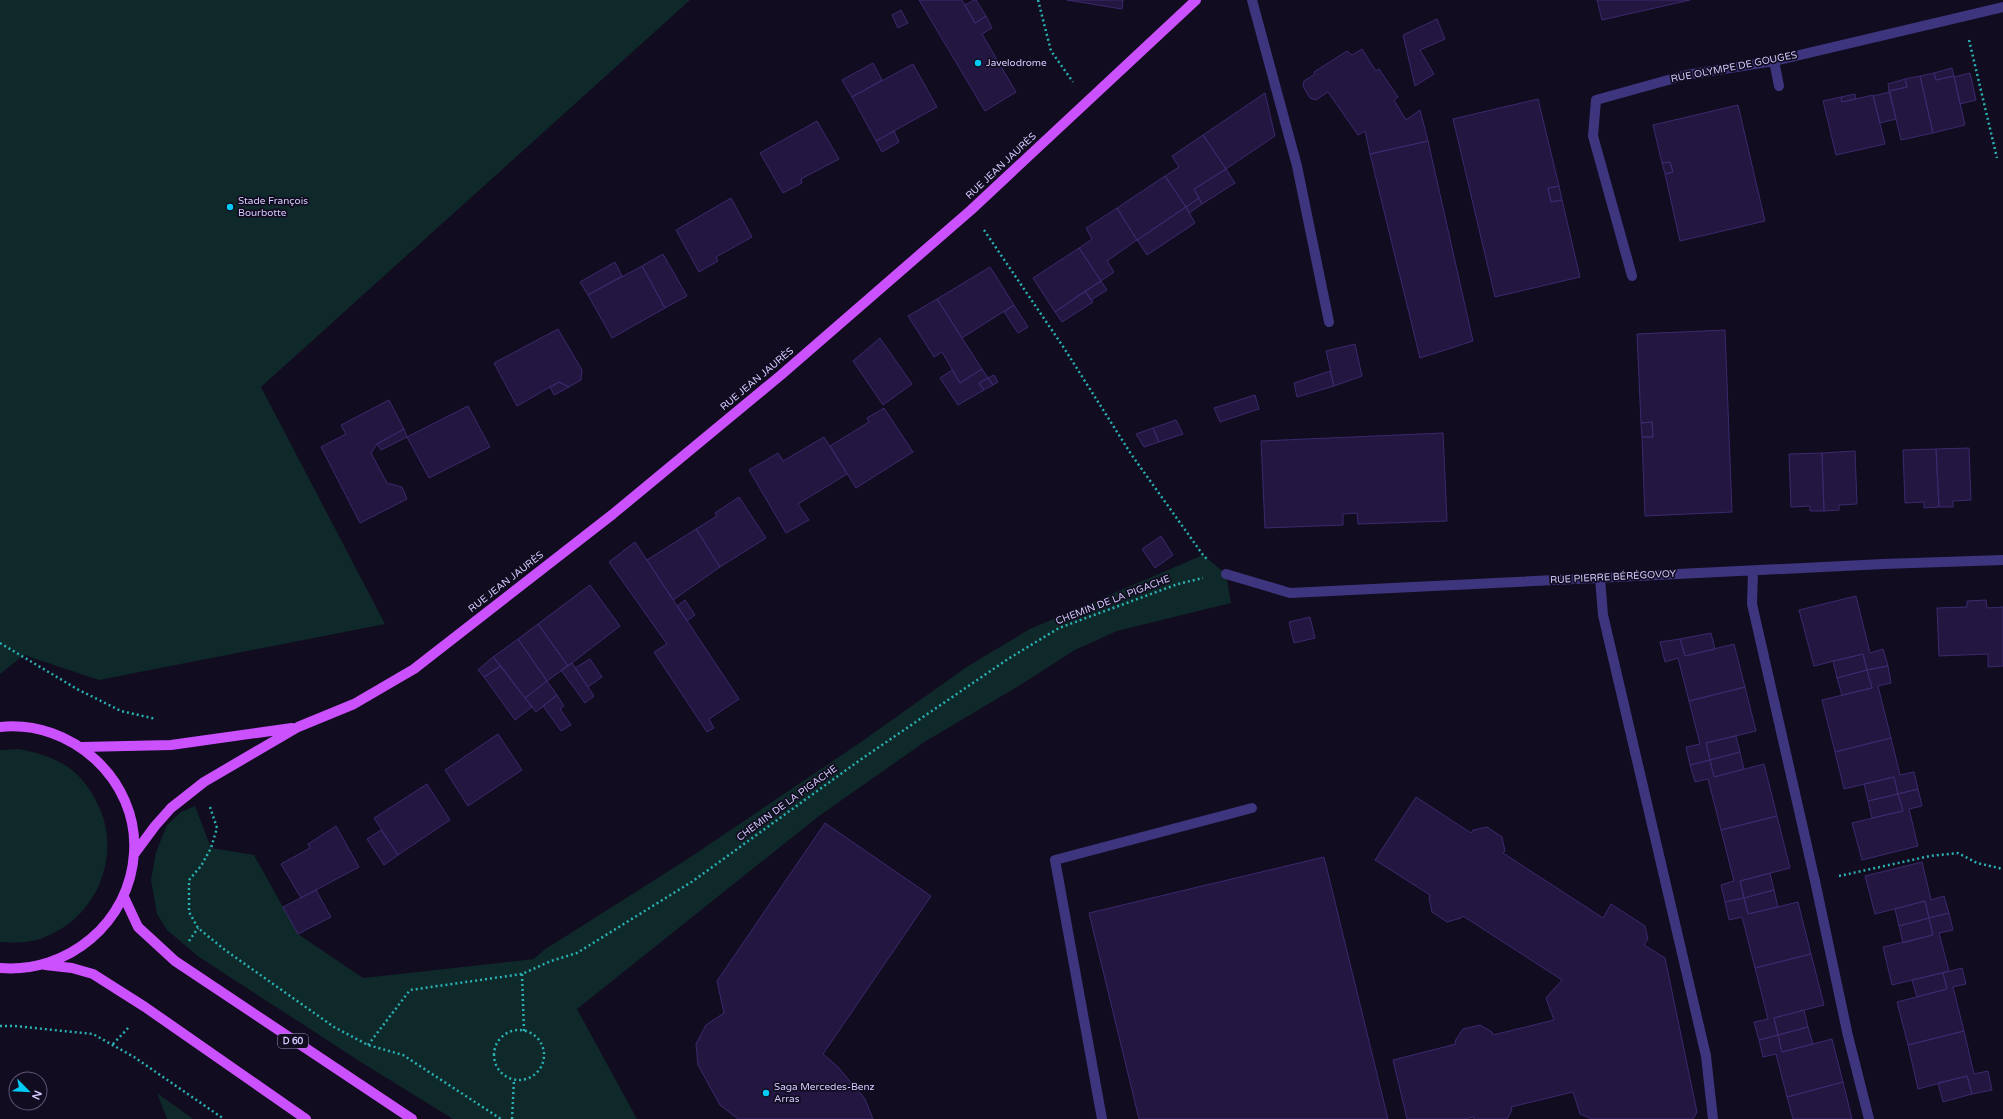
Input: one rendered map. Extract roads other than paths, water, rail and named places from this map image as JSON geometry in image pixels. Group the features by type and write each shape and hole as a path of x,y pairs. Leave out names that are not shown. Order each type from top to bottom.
{"main road":[{"name":"RUE JEAN JAURÈS","path":"298,727 354,704 414,669 613,514 781,375 971,210 1196,0"},
{"path":"0,727 12,726 36,728 60,735 82,747 100,763 115,782 124,799 133,828 134,853 130,878 124,897 107,924 89,942 67,956 43,965 21,969 0,968"},
{"path":"82,747 171,745 298,727"},
{"path":"134,853 171,808 204,782 298,727"},
{"name":"D 60","path":"124,897 138,927 175,961 412,1119"},
{"path":"43,965 72,968 93,974 145,1007 306,1119"}],"street":[{"path":"1252,0 1297,166 1329,322"},
{"name":"RUE OLYMPE DE GOUGES","path":"1632,276 1593,136 1596,100 1686,75 1774,61 2003,7"},
{"path":"1774,61 1779,86"},
{"name":"RUE PIERRE BÉRÉGOVOY","path":"1226,574 1290,593 1883,564 2003,560"},
{"path":"1753,571 1752,604 1816,881 1848,1036 1869,1119"},
{"path":"1600,578 1603,615 1706,1056 1713,1119"},
{"path":"1102,1119 1055,860 1252,808"}],"place":[{"name":"Javelodrome","path":"978,63"},
{"name":"Stade François Bourbotte","path":"230,207"},
{"name":"Saga Mercedes-Benz Arras","path":"766,1093"}]}
